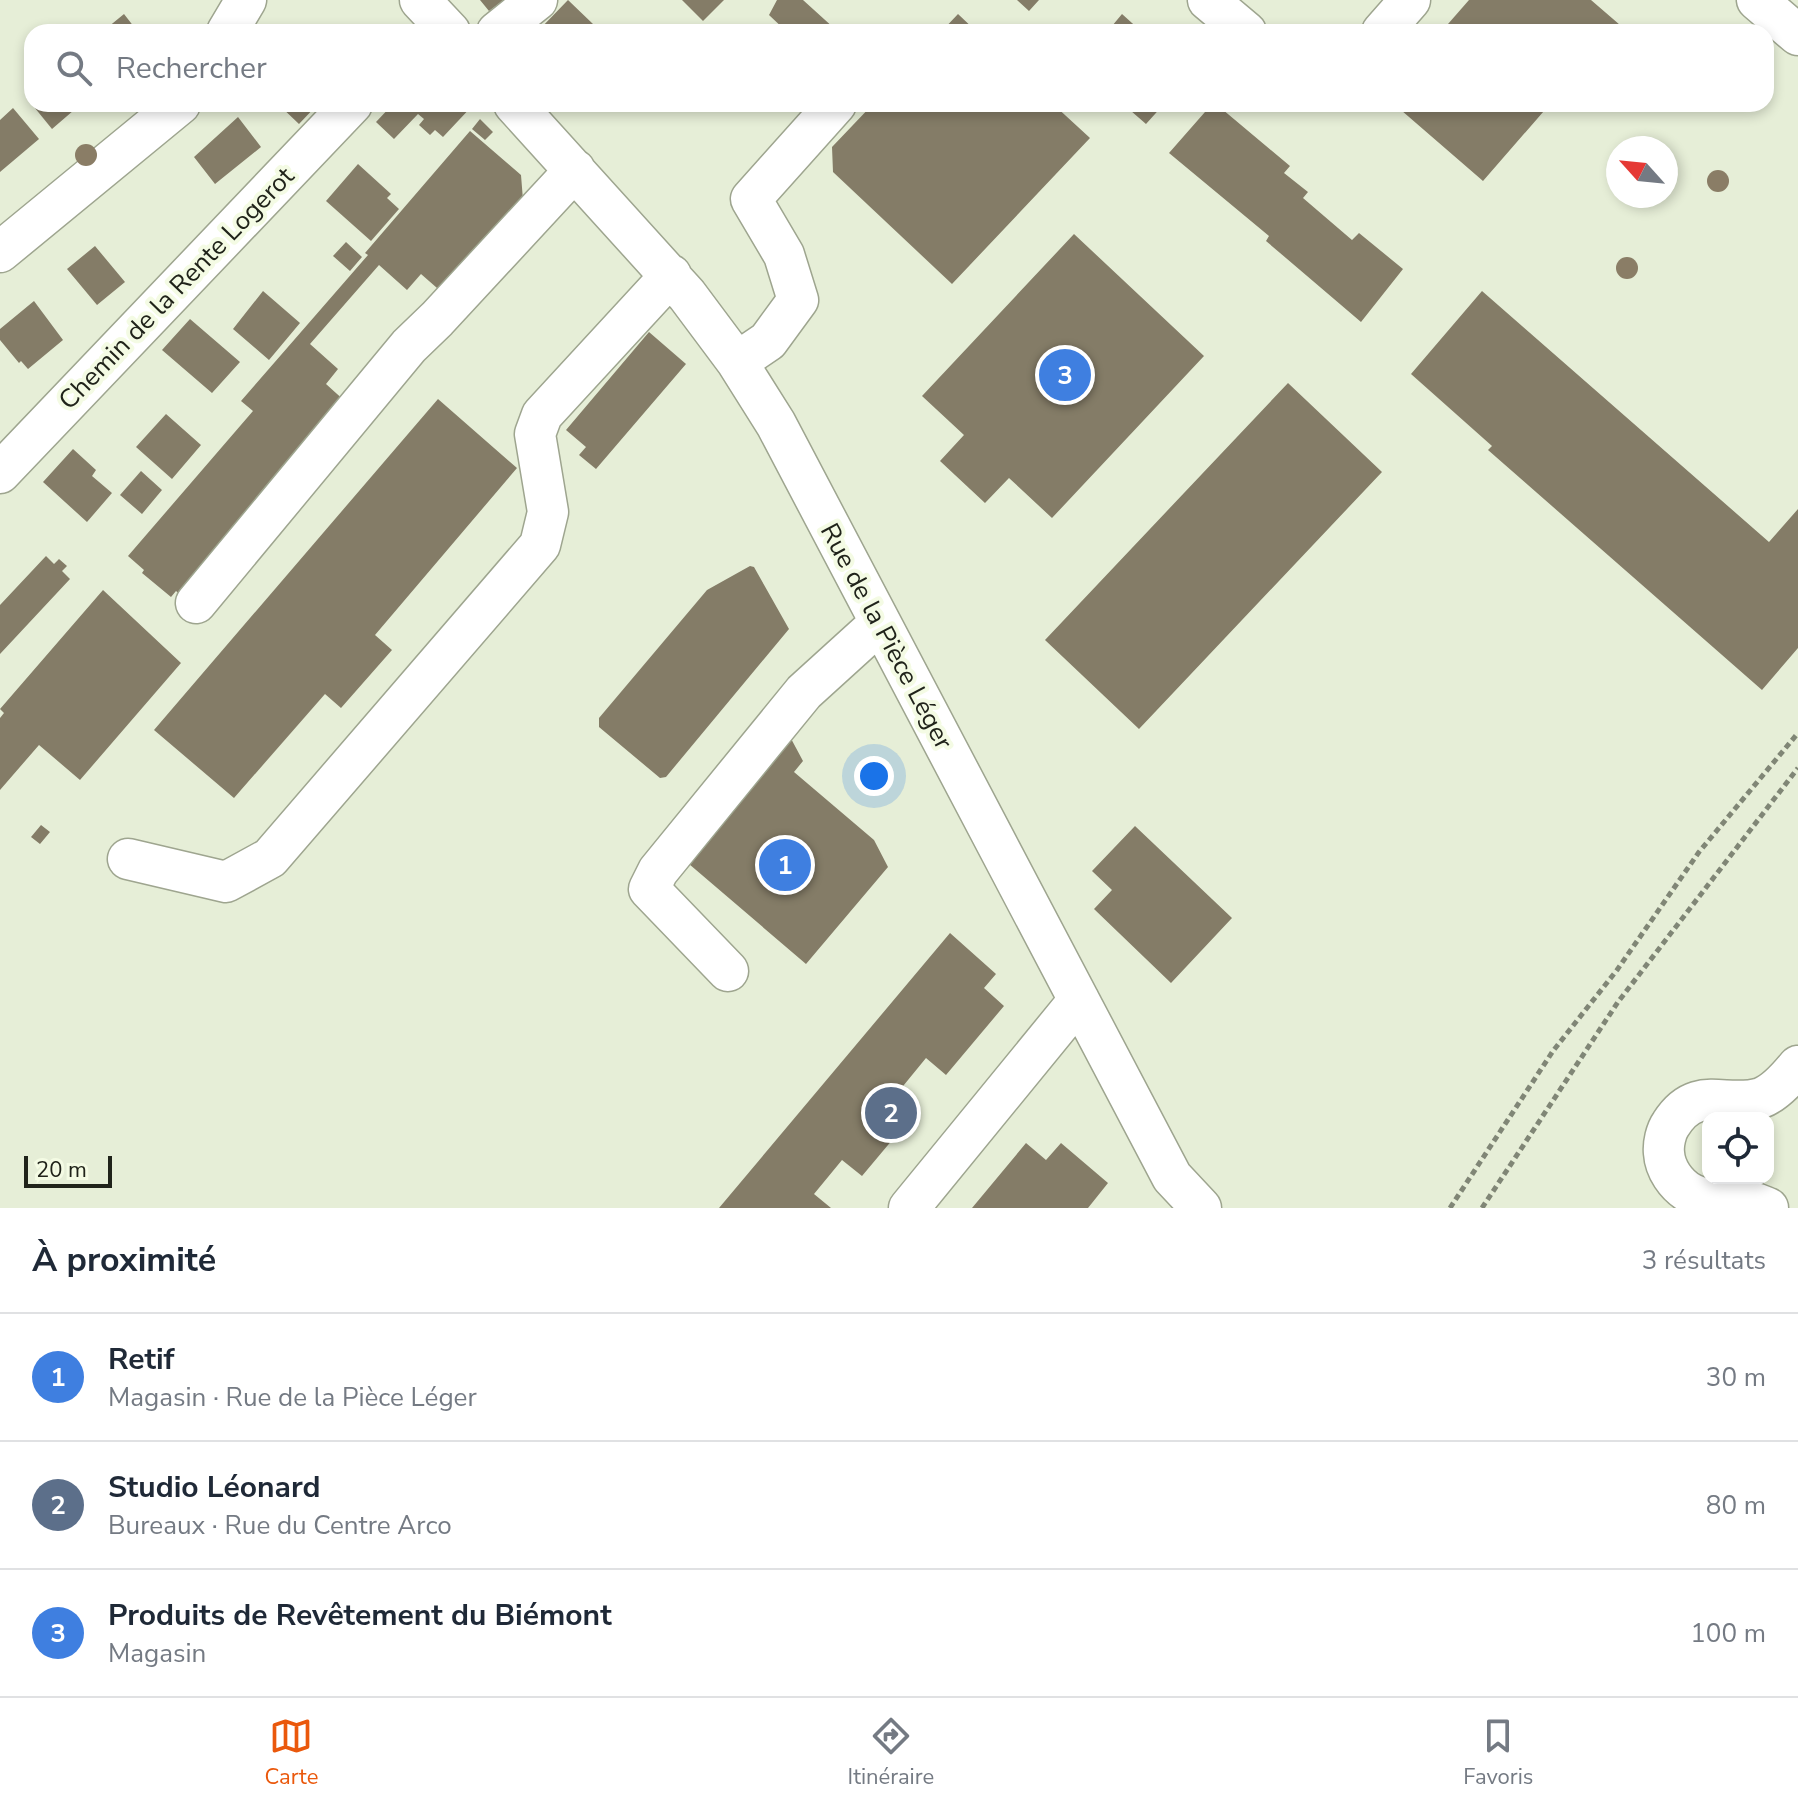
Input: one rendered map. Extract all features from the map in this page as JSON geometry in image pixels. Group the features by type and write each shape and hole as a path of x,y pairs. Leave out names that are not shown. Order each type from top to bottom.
{"street":[{"path":"232,24 246,0"},
{"path":"507,24 537,0"},
{"path":"1208,0 1236,24"},
{"path":"1389,24 1410,0"},
{"path":"1757,0 1798,35"},
{"path":"0,252 170,112"},
{"name":"Chemin de la Rente Logerot","path":"0,473 344,112"},
{"name":"Rue de la Pièce Léger","path":"521,112 671,275 737,362 776,424 1172,1177 1201,1208"},
{"path":"737,362 768,341 798,300 784,255 751,199 829,112"},
{"path":"196,603 409,346 575,170"},
{"path":"128,859 226,882 270,858 540,545 548,512 535,434 542,415 671,275"},
{"path":"728,971 649,889 658,871 804,692 880,623"},
{"path":"909,1208 1079,1000"},
{"path":"1768,1208 1741,1199 1705,1199 1678,1186 1663,1152 1666,1130 1676,1115 1704,1099 1746,1100 1763,1097 1798,1066"}],"path":[{"path":"1450,1208 1553,1051 1617,970 1699,852 1798,733"},
{"path":"1482,1208 1618,1002 1798,768"}],"building":[{"path":"480,0 504,0 489,11"},
{"path":"568,0 593,24 545,24"},
{"path":"682,0 724,0 703,21"},
{"path":"777,0 803,0 829,24 779,24 769,15"},
{"path":"1017,0 1039,0 1029,11"},
{"path":"1469,0 1591,0 1619,24 1448,24"},
{"path":"124,14 132,24 112,24"},
{"path":"958,14 969,24 949,24"},
{"path":"1122,14 1133,24 1114,24"},
{"path":"13,108 39,139 0,172 0,120"},
{"path":"38,112 72,112 52,129"},
{"path":"286,112 310,112 299,124"},
{"path":"385,112 466,112 443,137 435,130 430,135 419,125 424,119 418,114 394,139 376,122"},
{"path":"865,112 1062,112 1090,138 952,284 833,172 832,147"},
{"path":"1132,112 1157,112 1146,124"},
{"path":"1205,112 1226,112 1290,166 1284,173 1308,192 1303,198 1352,240 1359,233 1403,269 1361,322 1266,241 1269,236 1169,153"},
{"path":"1403,112 1543,112 1483,181"},
{"path":"238,117 261,147 215,184 194,157"},
{"path":"480,119 493,132 485,140 472,129"},
{"path":"470,131 521,175 523,200 445,295 421,274 407,290 379,265 310,344 338,369 326,384 347,403 184,598 176,591 171,597 142,573 144,570 128,556 253,411 241,401 368,255 365,253"},
{"path":"358,164 391,194 387,198 399,209 371,241 326,201"},
{"path":"1074,234 1204,356 1052,518 1009,478 985,503 940,461 964,435 922,396"},
{"path":"346,242 362,257 350,271 333,256"},
{"path":"95,246 125,282 97,305 67,269"},
{"path":"263,291 300,323 269,360 233,329"},
{"path":"1482,291 1769,542 1798,509 1798,648 1762,690 1488,450 1492,446 1411,374"},
{"path":"34,301 63,340 28,369 0,340 0,329"},
{"path":"190,319 240,362 212,393 162,350"},
{"path":"649,332 686,364 596,469 579,455 586,447 566,430"},
{"path":"1288,383 1382,472 1139,729 1045,640"},
{"path":"438,399 517,468 375,635 392,650 341,708 325,694 234,798 154,730"},
{"path":"166,414 201,445 172,479 136,447"},
{"path":"73,449 96,470 92,476 112,493 87,522 43,482"},
{"path":"141,471 162,490 142,514 120,495"},
{"path":"46,556 54,564 59,559 67,566 62,571 70,579 0,654 0,605"},
{"path":"750,566 754,567 789,629 666,777 660,778 599,727 599,718 707,590"},
{"path":"103,590 181,663 80,780 39,745 0,790 0,718 4,713 0,709"},
{"path":"788,733 803,761 794,772 874,840 888,867 806,964 682,858"},
{"path":"41,825 50,832 40,844 31,837"},
{"path":"1135,826 1232,918 1171,983 1094,909 1112,890 1092,871"},
{"path":"950,933 996,974 984,988 1004,1006 946,1075 926,1058 899,1091 919,1108 862,1176 842,1160 814,1194 831,1208 719,1208"},
{"path":"1026,1143 1046,1160 1061,1143 1108,1183 1088,1208 972,1208"}],"place":[{"name":"Produits de Revêtement du Biémont","path":"1065,375"},
{"name":"Retif","path":"785,865"},
{"name":"Studio Léonard","path":"891,1113"}]}
